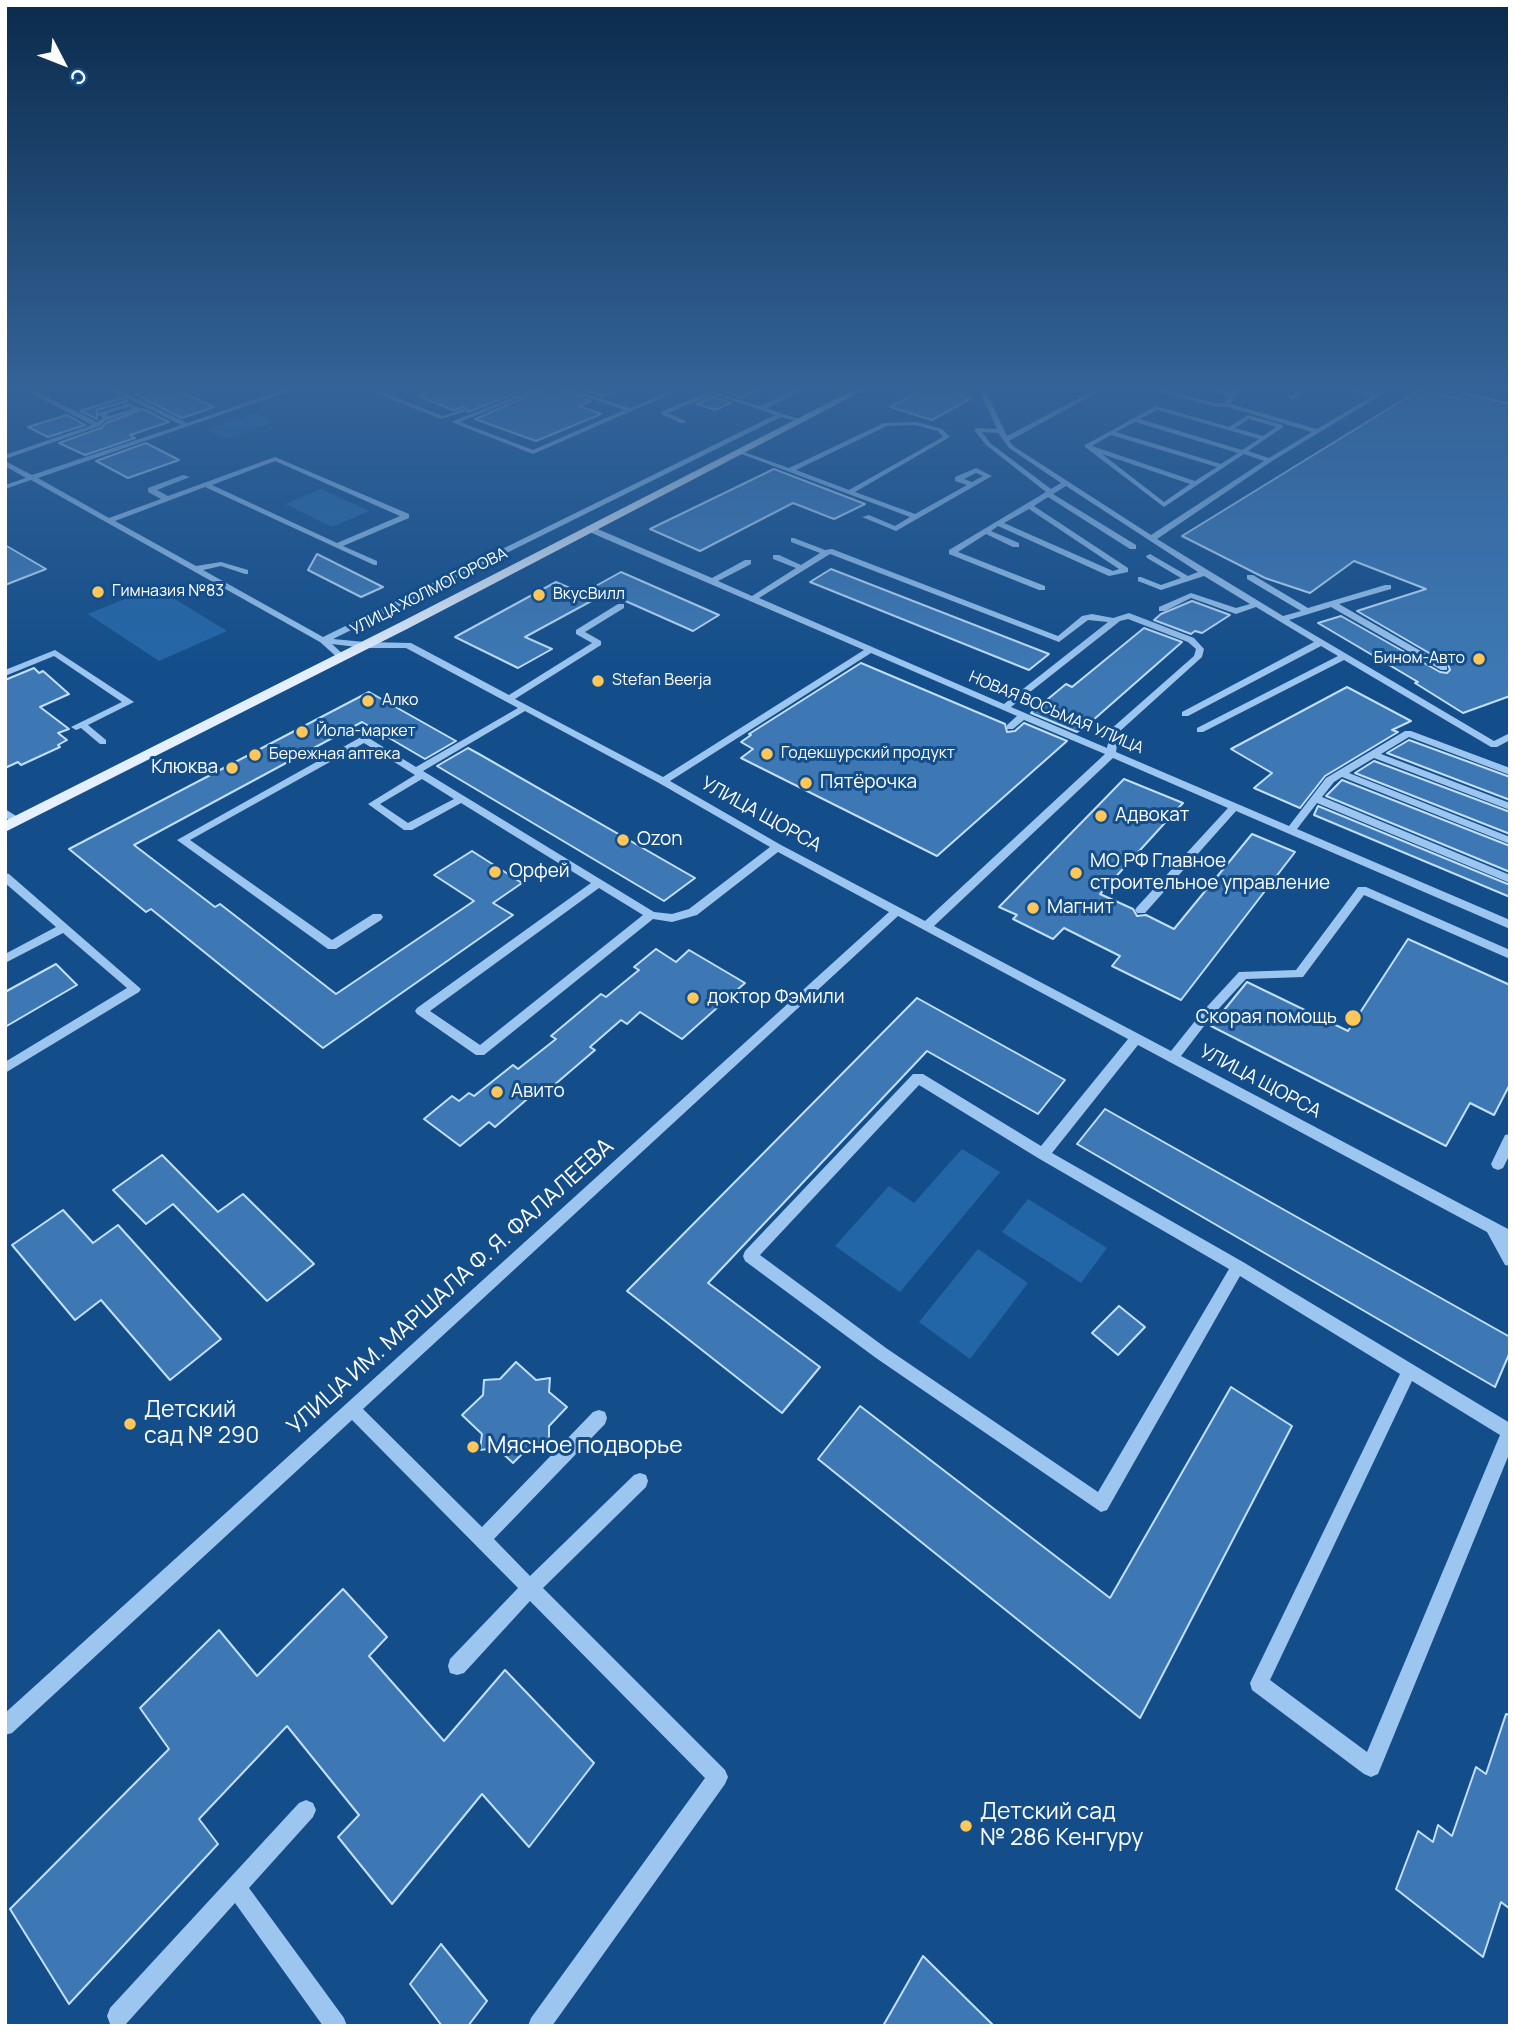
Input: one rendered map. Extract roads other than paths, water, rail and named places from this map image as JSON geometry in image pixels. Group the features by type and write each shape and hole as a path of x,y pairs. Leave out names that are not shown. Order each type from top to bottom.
{"main road":[{"name":"УЛИЦА ХОЛМОГОРОВА","path":"9,820 342,657 684,481"}],"street":[{"path":"5,487 24,481"},
{"name":"УЛИЦА ЩОРСА","path":"37,481 323,640 365,645 408,645 663,781 777,847 1492,1228"},
{"path":"167,499 151,490 176,481"},
{"path":"108,521 217,481"},
{"path":"325,481 406,516 339,545"},
{"path":"342,657 323,640 646,481"},
{"path":"820,481 916,517"},
{"path":"850,492 870,481"},
{"path":"1034,481 1133,547"},
{"path":"1063,481 1204,573 1494,745 1510,736"},
{"path":"1132,481 1164,506 1201,481"},
{"path":"1187,481 1196,484"},
{"path":"1151,539 1239,481"},
{"path":"1042,589 951,552 1066,483"},
{"path":"206,485 374,563"},
{"path":"866,517 896,529 972,485"},
{"path":"998,523 1112,574 1125,570 1029,506"},
{"name":"НОВАЯ ВОСЬМАЯ УЛИЦА","path":"590,529 1510,925"},
{"path":"985,531 1016,545"},
{"path":"794,540 826,553"},
{"path":"752,599 829,551 1059,639 1085,618 1141,624"},
{"path":"1150,556 1188,579"},
{"path":"776,557 802,568"},
{"path":"712,582 748,562"},
{"path":"194,569 221,564 245,572"},
{"path":"1141,579 1161,589 1204,573"},
{"path":"1250,577 1307,611"},
{"path":"1282,619 1388,587"},
{"path":"1162,609 1191,595 1236,611 1257,604"},
{"path":"1332,604 1444,668"},
{"path":"510,698 598,643 579,632 621,606"},
{"path":"926,927 1111,754 1114,731 1198,657 1200,649 1191,640 1129,616 1111,621 1004,708"},
{"path":"402,626 408,645"},
{"path":"1185,714 1321,642"},
{"path":"663,781 870,650"},
{"path":"5,673 55,653 129,702 79,726"},
{"path":"1200,730 1345,656"},
{"path":"461,799 408,828 373,804 526,707"},
{"path":"1010,727 1023,716"},
{"path":"79,726 103,742"},
{"path":"1290,831 1330,779 1408,733 1510,772"},
{"path":"377,917 332,946 182,841 364,739 650,915 672,918 693,912 777,847"},
{"path":"1373,754 1510,807"},
{"path":"1341,773 1510,841"},
{"path":"1315,798 1510,879"},
{"path":"1141,910 1234,807"},
{"path":"5,877 135,989 5,1068"},
{"path":"599,883 421,1011 480,1052 650,915"},
{"path":"1173,1057 1243,975 1299,974 1362,890 1510,955"},
{"name":"УЛИЦА ИМ. МАРШАЛА Ф. Я. ФАЛАЛЕЕВА","path":"5,1726 897,911"},
{"path":"5,960 64,928"},
{"path":"1043,1154 1137,1037"},
{"path":"1238,1267 1101,1504 881,1353 750,1256 918,1078 1238,1267 1510,1432 1371,1768 1259,1683 1409,1371"},
{"path":"1498,1164 1510,1139"},
{"path":"1492,1228 1510,1237"},
{"path":"1492,1228 1510,1260"},
{"path":"352,1409 718,1777 539,2026"},
{"path":"482,1539 599,1418"},
{"path":"457,1666 530,1588 640,1481"},
{"path":"118,2016 306,1810"},
{"path":"236,1887 336,2026"}],"place":[{"name":"Гимназия №83","path":"98,592"},
{"name":"ВкусВилл","path":"539,595"},
{"name":"Бином-Авто","path":"1479,659"},
{"name":"Stefan Beerja","path":"598,681"},
{"name":"Алко","path":"368,701"},
{"name":"Йола-маркет","path":"302,732"},
{"name":"Годекшурский продукт","path":"767,754"},
{"name":"Бережная аптека","path":"255,755"},
{"name":"Клюква","path":"232,768"},
{"name":"Пятёрочка","path":"806,783"},
{"name":"Адвокат","path":"1101,816"},
{"name":"Ozon","path":"623,840"},
{"name":"Орфей","path":"495,872"},
{"name":"МО РФ Главное строительное управление","path":"1076,873"},
{"name":"Магнит","path":"1033,908"},
{"name":"доктор Фэмили","path":"693,998"},
{"name":"Скорая помощь","path":"1353,1018"},
{"name":"Авито","path":"497,1092"},
{"name":"Детский сад № 290","path":"130,1424"},
{"name":"Мясное подворье","path":"473,1447"},
{"name":"Детский сад № 286 Кенгуру","path":"966,1826"}]}
